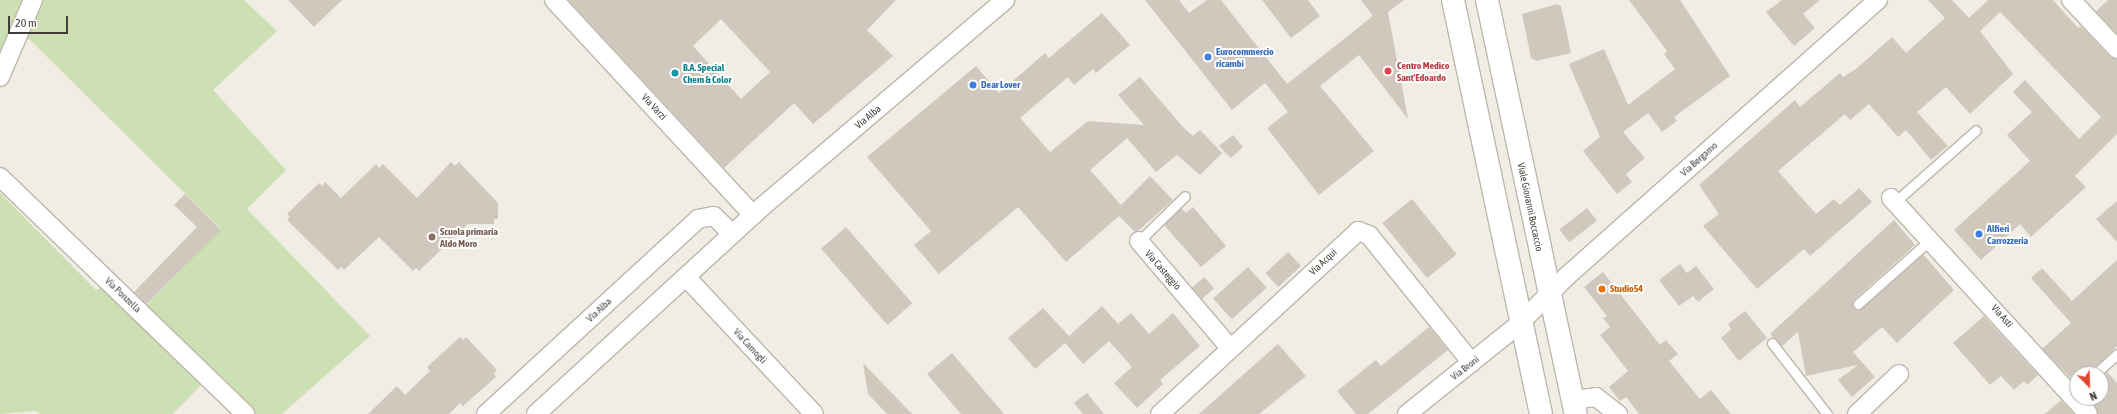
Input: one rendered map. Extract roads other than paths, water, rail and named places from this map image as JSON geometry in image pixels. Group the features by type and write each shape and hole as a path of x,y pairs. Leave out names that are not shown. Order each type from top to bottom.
{"street":[{"path":"0,77 33,0"},
{"name":"Via Varzi","path":"554,0 753,215"},
{"name":"Via Alba","path":"536,414 753,215 1005,0"},
{"path":"1453,0 1523,321 1541,414"},
{"name":"Viale Giovanni Boccaccio","path":"1487,0 1574,407"},
{"name":"Via Bergamo","path":"1523,321 1549,294 1878,0"},
{"path":"2071,0 2117,49"},
{"name":"Via Ponzella","path":"0,177 245,414"},
{"name":"Via Asti","path":"1893,200 1929,241 1980,292 2069,388"},
{"name":"Via Alba","path":"486,414 698,219 714,216 732,234"},
{"name":"Via Acqui","path":"1160,414 1353,234 1363,231 1472,363"},
{"name":"Via Casteggio","path":"1139,241 1230,348"},
{"name":"Via Camogli","path":"686,277 814,414"},
{"name":"Via Broni","path":"1407,414 1523,321"},
{"path":"1857,414 1899,374"},
{"path":"1574,407 1596,397 1618,414"}],"lane":[{"name":"Via Asti","path":"1893,200 1976,130"},
{"name":"Via Casteggio","path":"1139,241 1185,196"},
{"path":"1858,304 1929,241"},
{"path":"1772,343 1827,414"},
{"path":"2104,366 2117,354"}],"place":[{"name":"Eurocommercio ricambi","path":"1208,57"},
{"name":"Centro Medico Sant'Edoardo","path":"1388,71"},
{"name":"B.A. Special Chem & Color","path":"675,73"},
{"name":"Dear Lover","path":"973,85"},
{"name":"Alfieri Carrozzeria","path":"1979,234"},
{"name":"Scuola primaria Aldo Moro","path":"432,237"},
{"name":"Studio54","path":"1602,289"}]}
